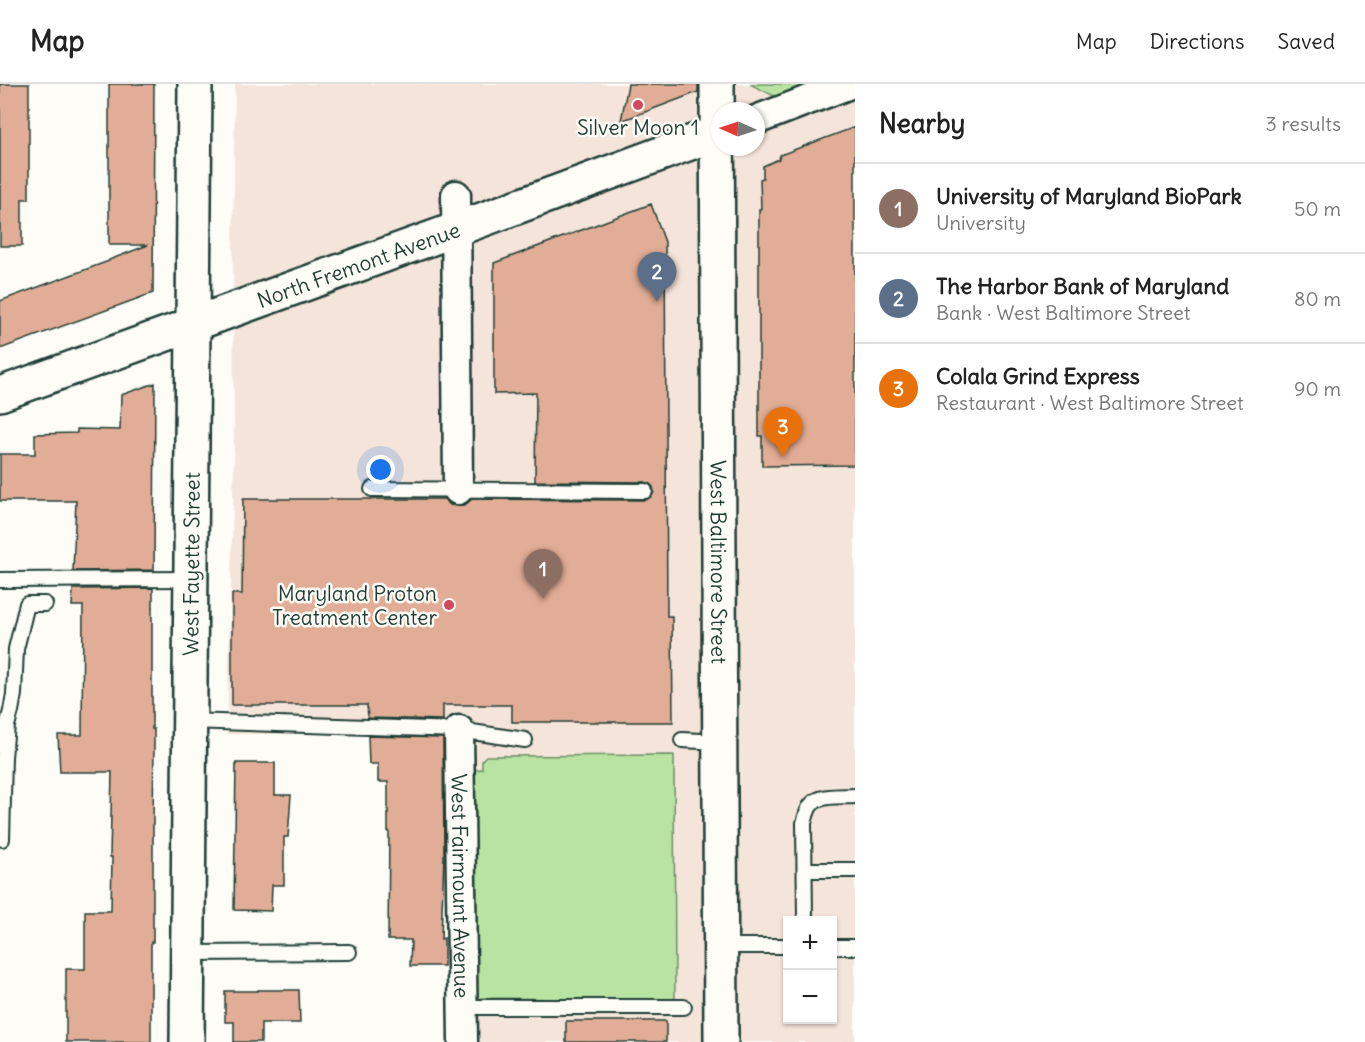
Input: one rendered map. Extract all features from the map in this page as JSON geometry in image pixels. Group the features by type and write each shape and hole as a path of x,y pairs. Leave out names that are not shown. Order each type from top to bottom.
{"main road":[{"name":"West Fayette Street","path":"187,1042 195,84"},
{"name":"West Baltimore Street","path":"717,84 718,102"},
{"name":"North Fremont Avenue","path":"0,394 711,136"},
{"name":"West Baltimore Street","path":"719,156 721,1042"}],"street":[{"path":"765,117 850,84"},
{"path":"456,195 458,490"},
{"name":"West Fairmount Avenue","path":"459,730 463,1042"}],"lane":[{"path":"372,489 645,491"},
{"path":"0,580 191,579"},
{"path":"2,839 6,711 16,649 27,604 45,604"},
{"path":"189,721 459,730 525,740"},
{"path":"682,740 720,742"},
{"path":"805,916 804,823 810,806 821,799 855,796"},
{"path":"804,870 855,870"},
{"path":"721,946 783,946"},
{"path":"837,947 855,947"},
{"path":"188,953 349,952"},
{"path":"462,1007 684,1007"}],"shaded area":[{"path":"235,84 855,84 855,1042 475,1042 475,734 227,734 234,464"}],"green space":[{"path":"750,84 812,84 776,97"},
{"path":"674,755 675,1000 475,998 475,770 482,769 482,760 486,756"}],"building":[{"path":"0,84 29,84 29,199 22,199 22,246 0,246"},
{"path":"109,84 154,84 153,293 0,349 0,301 148,245 109,245"},
{"name":"Silver Moon 1","path":"628,84 698,84 698,92 621,121"},
{"path":"855,127 855,465 762,466 762,436 759,436 759,209 761,209 760,179 763,178 763,166 779,159 780,155"},
{"name":"Maryland Proton Treatment Center","path":"651,204 665,242 667,616 672,616 673,722 512,722 512,705 443,705 443,720 368,718 367,705 232,705 232,594 242,594 243,499 444,499 450,505 458,506 472,499 645,500 652,496 653,487 645,482 535,481 536,393 494,394 494,263"},
{"path":"155,383 154,570 73,571 76,501 0,501 0,454 35,454 35,434 77,433 77,429 120,430 121,395"},
{"path":"153,588 151,1042 66,1042 66,969 85,969 85,911 111,911 112,857 110,857 112,772 60,772 58,735 82,735 83,606 72,606 73,589"},
{"path":"368,736 443,738 444,856 441,939 444,938 444,966 410,966 411,940 388,940 388,782 378,782 378,764 369,764"},
{"path":"236,763 275,763 275,795 291,795 288,837 284,837 284,885 272,885 271,911 234,910"},
{"path":"299,990 300,1023 261,1023 261,1042 234,1042 234,1022 225,1022 225,991"},
{"path":"566,1021 666,1021 666,1042 566,1042"}],"place":[{"name":"Silver Moon 1","path":"638,105"},
{"name":"The Harbor Bank of Maryland","path":"657,302"},
{"name":"Colala Grind Express","path":"783,457"},
{"name":"University of Maryland BioPark","path":"543,599"},
{"name":"Maryland Proton Treatment Center","path":"449,605"}]}
